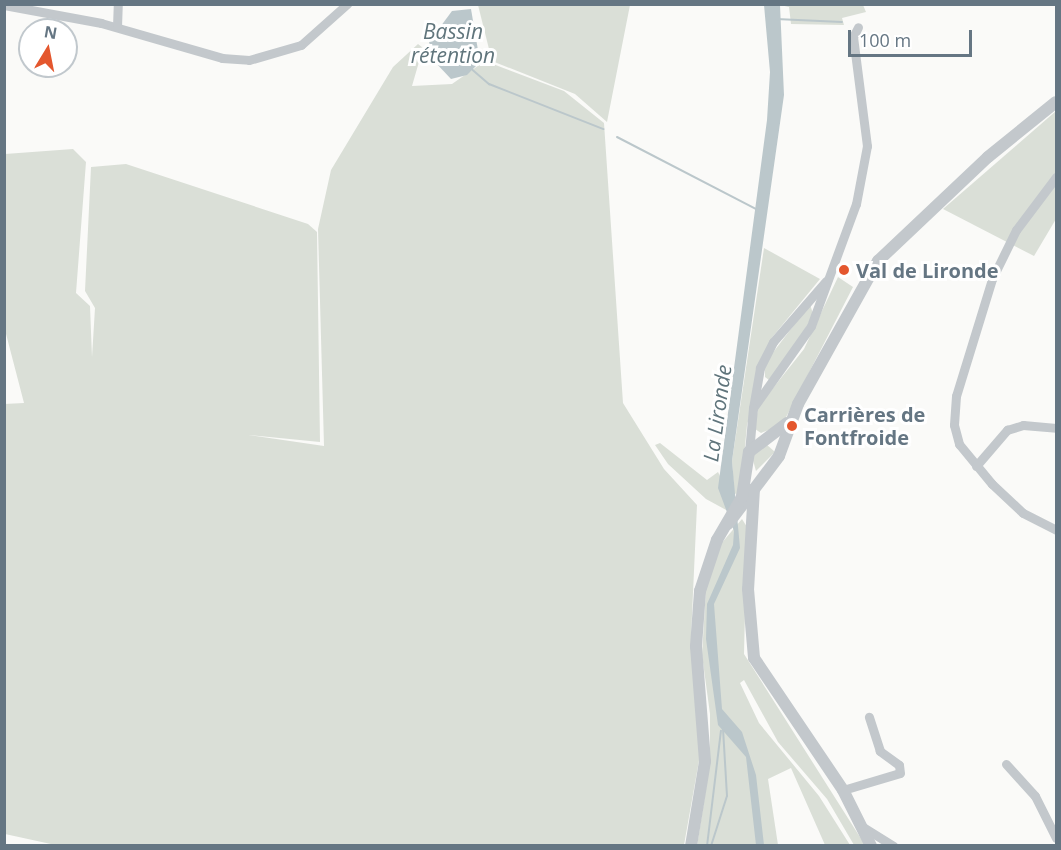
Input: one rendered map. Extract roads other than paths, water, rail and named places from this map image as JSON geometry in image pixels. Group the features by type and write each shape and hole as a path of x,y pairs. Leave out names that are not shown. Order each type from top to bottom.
{"street":[{"path":"117,27 118,4"},
{"path":"4,5 117,27 222,58 249,60 285,52 316,36 347,4"},
{"path":"753,408 811,326 865,165 853,37 858,27"},
{"path":"691,846 705,761 698,606 714,549 741,507 750,485 766,472 780,452 790,420 878,261 988,157 1056,102"},
{"path":"1056,177 1004,254 956,396 954,434 976,466 1023,513 1056,530"},
{"path":"826,281 773,342 760,368 747,468 754,523 748,588 754,658 843,790 871,846"},
{"path":"749,452 790,420"},
{"path":"976,466 1006,430 1023,425 1056,428"},
{"path":"750,431 762,441 775,443 780,452"},
{"path":"747,468 755,475 766,472"},
{"path":"741,507 754,523"},
{"path":"843,790 891,780 900,773 899,765 880,751 869,717"},
{"path":"1006,764 1035,796 1056,838"},
{"path":"863,827 893,846"}],"water":[{"path":"764,5 780,5 784,95 732,461 740,548 714,604 722,709 742,732 756,775 764,845 756,845 746,757 718,725 706,639 707,604 733,545 734,531 718,488 767,120 770,72"},
{"name":"Bassin rétention","path":"471,9 480,62 467,75 451,79 435,62 429,42 452,11"}],"waterway":[{"path":"776,19 842,22"},
{"path":"468,66 489,84 603,129"},
{"path":"617,137 758,210"},
{"path":"711,846 727,796 723,728"},
{"path":"707,846 721,731"}],"place":[{"name":"Val de Lironde","path":"844,270"},
{"name":"Carrières de Fontfroide","path":"792,426"}],"water label":[{"name":"La Lironde","path":"717,413"}]}
